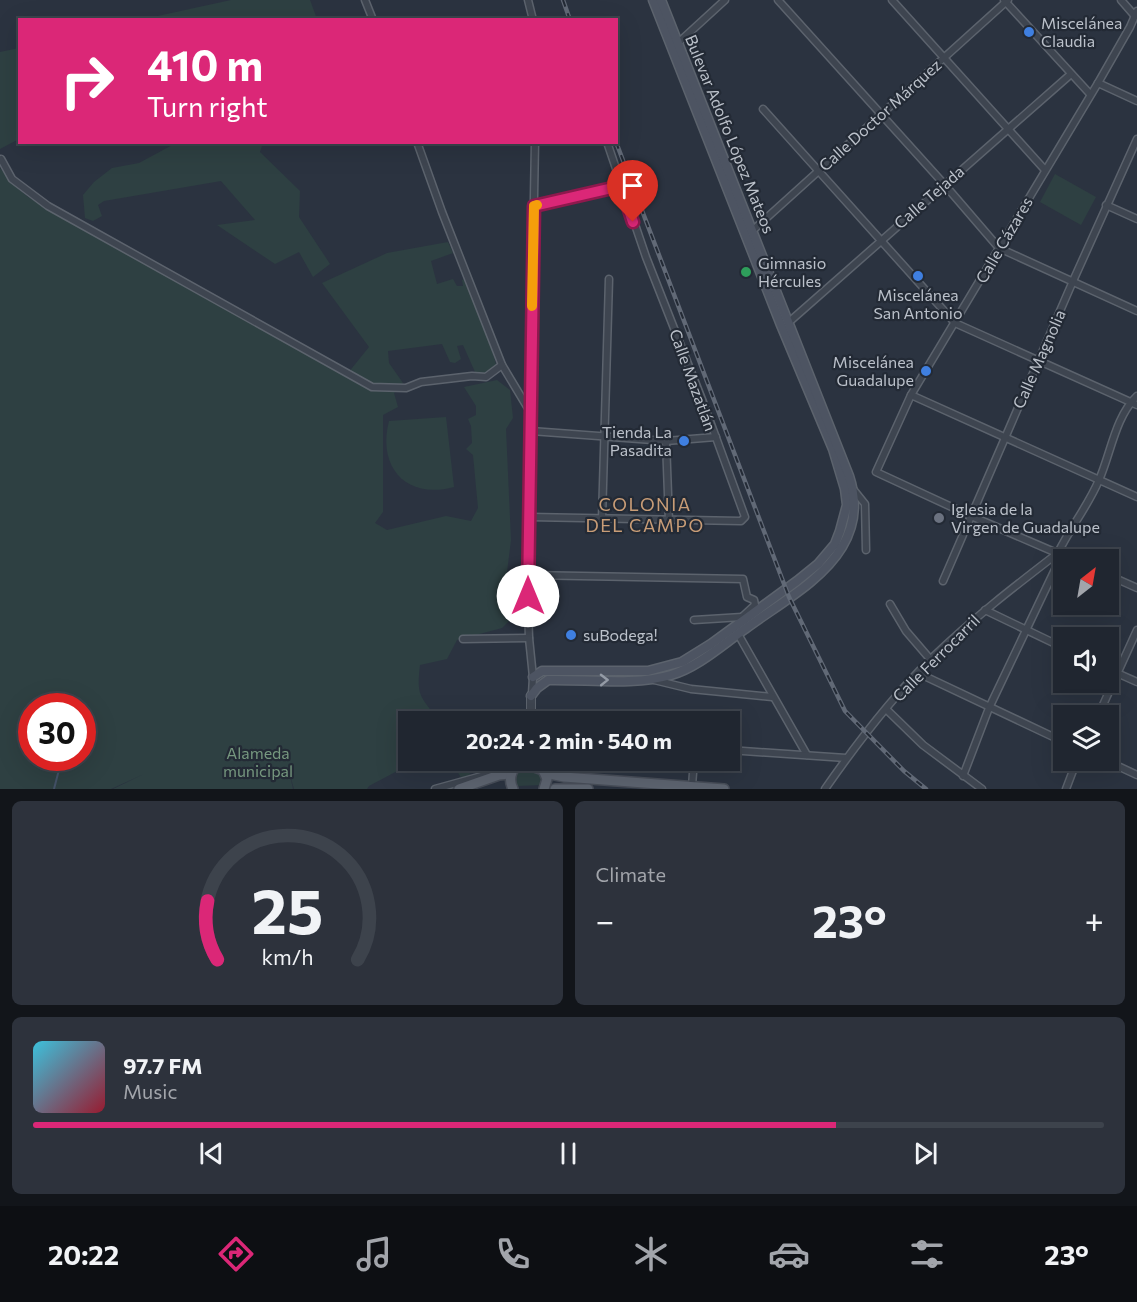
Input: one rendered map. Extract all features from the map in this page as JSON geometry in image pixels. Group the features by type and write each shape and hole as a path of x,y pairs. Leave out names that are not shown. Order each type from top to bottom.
{"main road":[{"name":"Bulevar Adolfo López Mateos","path":"533,677 542,671 648,671 682,662 797,581 827,555 840,531 846,505 844,489 832,449 752,231 675,41 653,0"},
{"name":"Bulevar Adolfo López Mateos","path":"531,696 548,680 651,679 687,669 812,579 832,560 849,534 853,518 853,489 785,323 661,0"},
{"path":"459,789 509,771"},
{"path":"513,789 510,780 514,771"},
{"path":"543,771 547,783 544,789"},
{"path":"549,771 564,777 724,789"},
{"path":"555,789 588,789"}],"street":[{"path":"365,0 372,18"},
{"path":"528,0 532,18"},
{"path":"675,41 725,0"},
{"path":"778,0 945,184 999,248 1137,311"},
{"path":"892,0 1045,170"},
{"path":"1121,0 1136,13"},
{"path":"1006,1 1090,94"},
{"name":"Calle Doctor Márquez","path":"752,231 1006,1"},
{"name":"Calle Cázares","path":"971,516 876,472 911,395 1090,94 1134,28 1136,13"},
{"name":"Calle Tejada","path":"785,323 1071,74"},
{"path":"1098,83 1137,101"},
{"path":"763,109 955,323 1134,403"},
{"name":"Calle Magnolia","path":"943,581 1137,139"},
{"path":"418,144 502,365 530,410"},
{"path":"531,711 533,677 527,575 530,517 535,144"},
{"path":"534,206 621,186 608,144"},
{"path":"1,159 12,180 48,206 372,387 406,388 421,382 472,376 486,377 502,365"},
{"name":"Calle Mazatlán","path":"531,431 666,441 716,436 621,186"},
{"path":"1106,206 1137,219"},
{"path":"602,519 609,279"},
{"path":"911,395 1137,497"},
{"path":"1060,549 1099,480 1120,422 1137,396"},
{"path":"530,517 741,521 745,517 716,436"},
{"path":"666,441 669,521"},
{"path":"853,489 865,504 866,550"},
{"path":"971,516 1053,551"},
{"name":"Calle Ferrocarril","path":"982,789 923,745 886,709 930,659 985,609 1053,557"},
{"path":"963,776 990,708 1053,573"},
{"path":"527,575 743,579 747,597 754,600 755,606 742,619 694,620"},
{"path":"1119,580 1137,588"},
{"path":"890,604 906,631 930,659"},
{"path":"985,609 1053,643"},
{"path":"1119,669 1137,630"},
{"path":"738,634 807,756"},
{"path":"463,639 529,638"},
{"path":"918,673 1053,737"},
{"path":"1119,674 1137,682"},
{"path":"651,679 691,689 772,697"},
{"path":"825,789 846,758 886,709"},
{"path":"740,751 846,758"},
{"path":"1119,767 1137,775"},
{"path":"435,789 504,771"},
{"path":"692,786 693,771"},
{"path":"1066,789 1073,771"}],"green space":[{"path":"231,0 310,0 317,18 149,18"},
{"path":"18,48 18,140 0,149 0,52"},
{"path":"174,144 263,144 260,152 300,191 299,217 330,264 313,277 299,252 275,264 217,225 255,220 221,181 104,201 98,205 102,216 93,221 85,218 83,195 94,182 112,168 139,163"},
{"name":"Alameda municipal","path":"0,168 28,197 348,373 369,347 322,283 387,253 448,242 453,253 431,261 437,284 453,279 457,286 463,286 462,280 466,279 488,335 497,368 486,374 475,372 463,345 457,346 461,359 455,363 450,362 442,344 388,351 389,363 403,383 394,393 398,407 383,415 383,512 375,523 387,530 446,516 471,521 478,508 473,455 466,449 472,443 471,426 468,419 476,415 476,406 464,387 497,380 510,390 513,418 506,429 511,540 507,572 512,585 507,597 512,618 502,628 457,640 447,659 420,665 419,690 432,711 398,711 398,771 367,789 294,789 289,771 293,789 113,789 144,774 111,789 0,789"},
{"path":"1055,174 1096,197 1081,225 1040,202"},
{"path":"446,417 454,487 437,490 422,489 409,484 399,476 387,453 386,438 389,421"},
{"path":"457,771 469,771 470,775 462,779"},
{"path":"517,772 537,772 544,779 541,785 517,786 513,775"}],"waterway":[{"path":"54,789 59,771"}],"railway":[{"path":"563,0 569,18"},
{"path":"617,144 789,597 845,711 904,771 926,789"}],"slow traffic":[{"path":"532,306 534,206 537,205"}],"place":[{"name":"Miscelánea Claudia","path":"1029,32"},
{"name":"Gimnasio Hércules","path":"746,272"},
{"name":"Miscelánea San Antonio","path":"918,276"},
{"name":"Miscelánea Guadalupe","path":"926,371"},
{"name":"Tienda La Pasadita","path":"684,441"},
{"name":"Iglesia de la Virgen de Guadalupe","path":"939,518"},
{"name":"suBodega!","path":"571,635"}],"district":[{"name":"COLONIA DEL CAMPO","path":"645,515"}],"route":[{"path":"528,596 534,206 621,186 633,222"}]}
